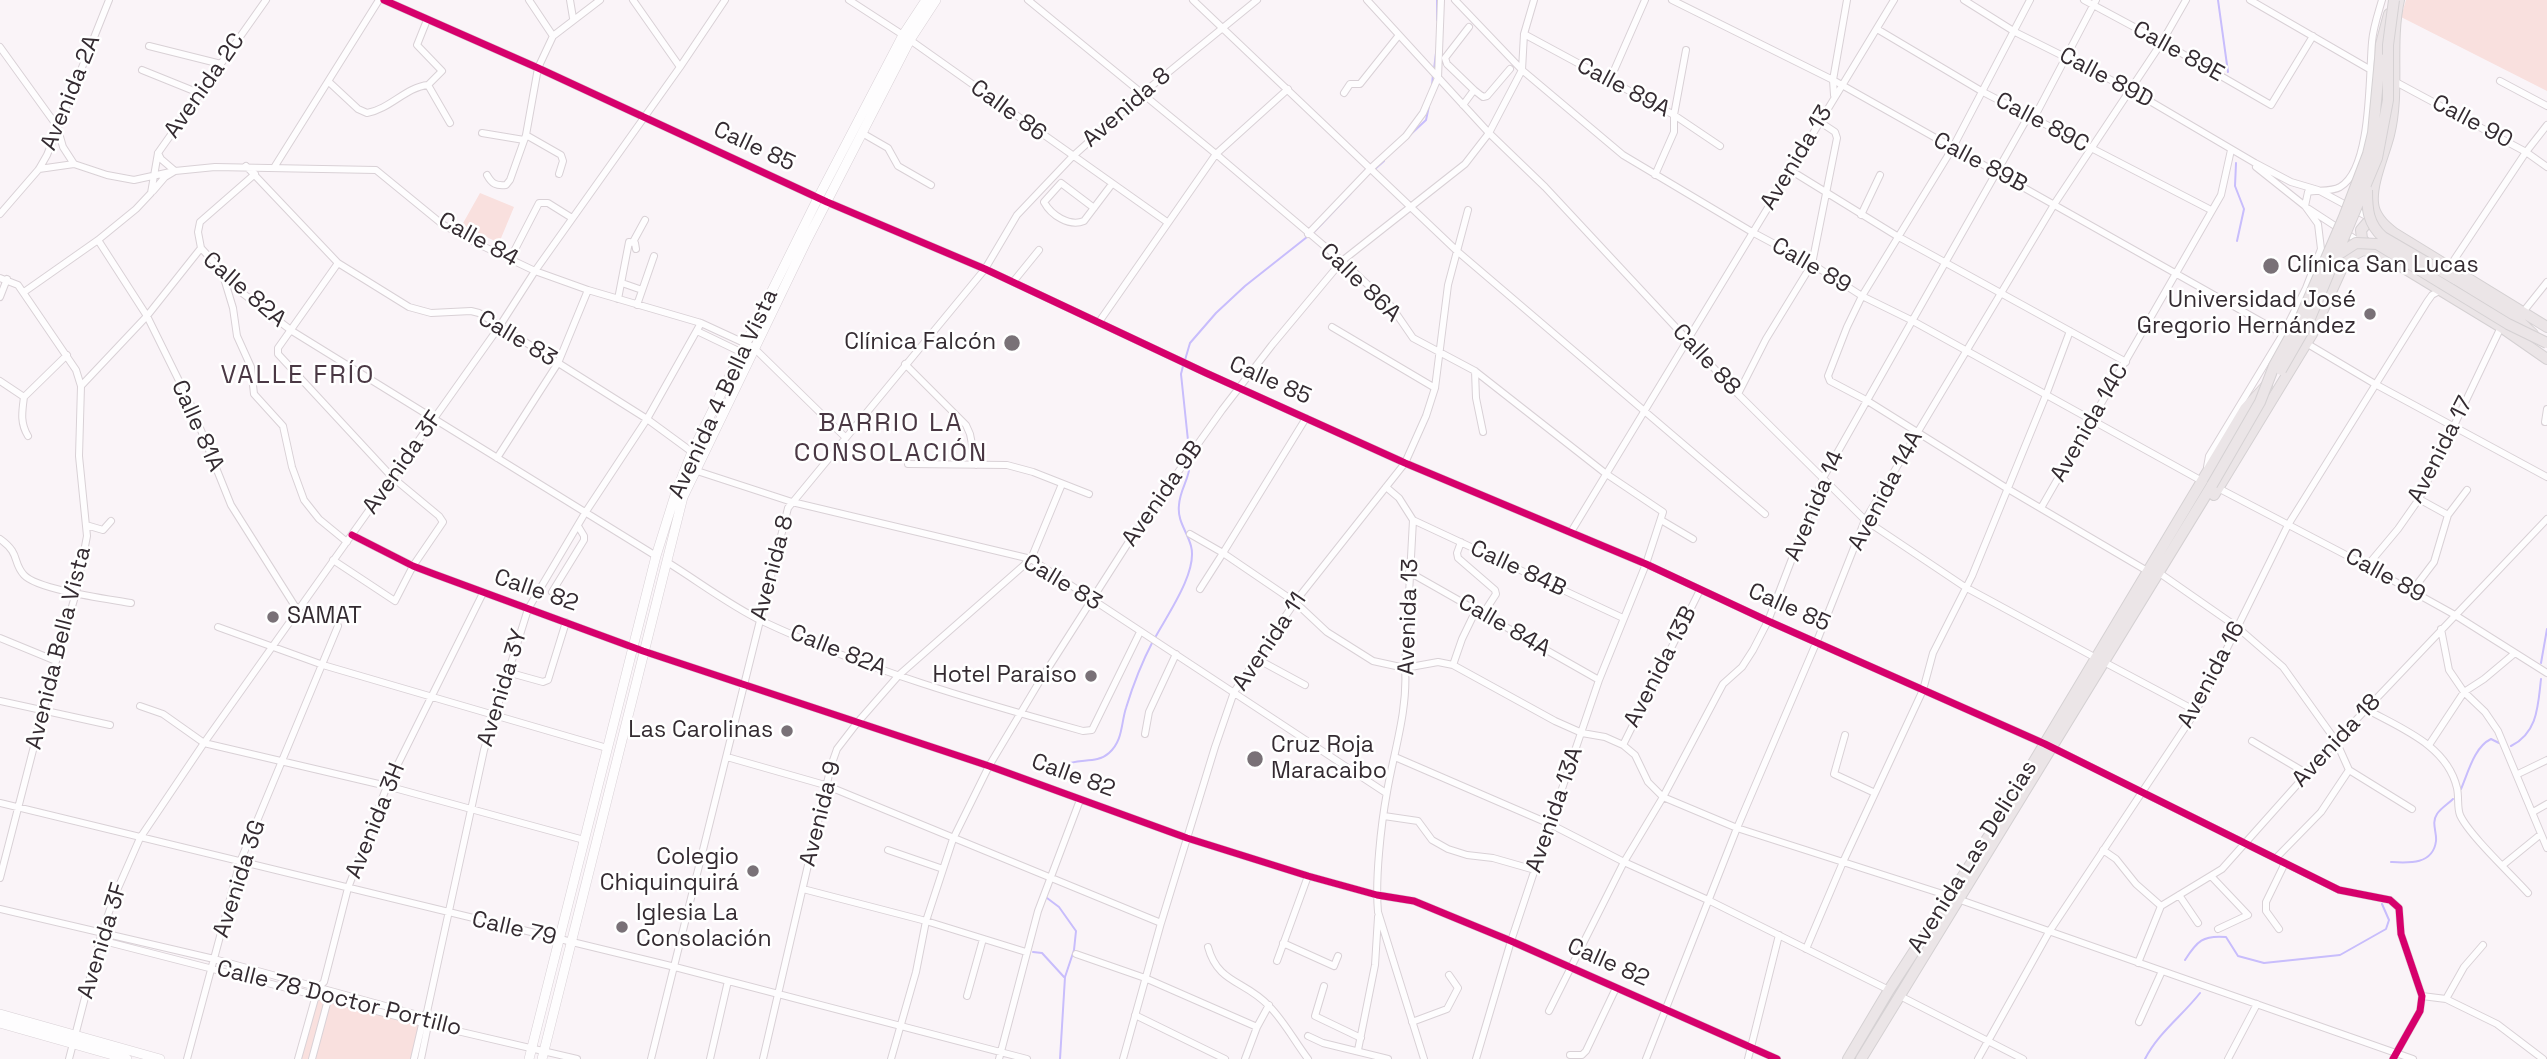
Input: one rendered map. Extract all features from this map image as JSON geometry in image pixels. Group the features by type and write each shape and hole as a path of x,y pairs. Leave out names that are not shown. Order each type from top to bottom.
{"main road":[{"path":"1861,1059 1900,996 1954,898 2260,402 2274,366 2300,319 2344,218 2368,154 2373,133 2384,29 2396,0"},
{"path":"2384,226 2375,214 2372,204 2373,188 2390,131 2396,0"},
{"path":"2154,572 2172,550 2210,482 2245,409 2281,370 2308,323 2338,255 2377,158 2386,111 2388,44 2396,0"},
{"path":"2367,184 2367,205 2375,230 2514,316 2547,345"},
{"path":"2547,327 2384,226 2370,222 2363,226 2362,239 2372,251 2501,327 2547,359"},
{"path":"2338,255 2356,243 2377,244 2547,345"},
{"path":"2210,482 2306,343 2346,259 2363,250 2372,251"},
{"name":"Avenida Las Delicias","path":"1848,1059 1889,990 1954,898"}],"street":[{"name":"Avenida 2A","path":"0,215 39,169 50,148 109,0"},
{"path":"275,166 382,0"},
{"name":"Calle 85","path":"382,0 538,68 822,200 985,269 1405,463 1646,564 2049,746 2339,890 2390,901 2399,908 2401,934 2422,996"},
{"path":"529,0 553,36"},
{"path":"570,0 573,18"},
{"path":"487,175 497,186 506,185 510,180 525,137 538,68 553,36 573,18 600,0"},
{"path":"633,0 680,68"},
{"name":"Avenida 3F","path":"69,1059 102,932 140,838 725,0"},
{"name":"Calle 86","path":"849,0 1167,222"},
{"name":"Avenida 4 Bella Vista","path":"529,1059 632,646 676,492 692,452 926,0"},
{"name":"Avenida 4 Bella Vista","path":"822,200 862,134 907,38 936,0"},
{"name":"Calle 86A","path":"1028,0 1342,261 1391,306 1413,338 1475,371 1605,473 1662,510 1661,520"},
{"path":"1193,0 1457,251 1765,514"},
{"name":"Avenida 8","path":"652,1059 788,508 985,269 1017,215 1072,157 1143,93 1257,0"},
{"name":"Calle 88","path":"1367,0 1489,133 1545,187 1738,394 1865,520 1965,587 2196,711"},
{"path":"1308,234 1414,126 1423,113 1438,78 1441,0"},
{"name":"Calle 89","path":"1455,0 1522,70 1623,155 1655,175 1812,264 1862,296 1912,320 2092,421 2455,615 2547,673"},
{"name":"Avenida 9B","path":"891,1059 916,972 926,921 953,839 989,766 1091,600 1238,387 1342,261 1465,164 1489,133 1522,70 1524,34 1534,0"},
{"path":"1609,82 1646,0"},
{"name":"Calle 89B","path":"1672,0 1833,80 1841,87 2054,203 2283,334"},
{"path":"1834,97 1833,80 1847,0"},
{"name":"Avenida 13","path":"1571,532 1894,0"},
{"name":"Calle 89D","path":"1964,0 2015,32 2131,90 2247,159"},
{"path":"2030,0 1952,149 1862,296 1828,372 1830,381 1866,400 2040,508 2154,572 2237,627 2283,667 2336,741 2349,770 2412,809"},
{"name":"Calle 89E","path":"2084,0 2094,3 2271,105 2313,36"},
{"name":"Avenida 14A","path":"1646,1059 1737,828 1817,642 1865,520 2054,203 2131,90 2186,0"},
{"path":"2250,0 2371,69"},
{"path":"2210,482 2209,456 2283,334 2306,288 2321,248 2318,224 2305,206 2308,192 2339,188 2353,170 2365,134 2370,100 2372,39 2382,0"},
{"name":"Avenida 2C","path":"151,192 158,153 263,1"},
{"name":"Avenida 14","path":"1549,1011 1624,862 1663,797 1723,684 1747,659 1768,621 1823,478 1996,171 2067,56 2094,3"},
{"path":"329,82 358,109 367,113 387,106 418,86 428,85 442,71 417,45 427,20"},
{"path":"1469,27 1445,60 1474,90 1483,97 1488,96 1510,69"},
{"name":"Calle 89C","path":"1877,29 1983,92 2211,210"},
{"name":"Calle 89A","path":"1524,34 1674,116 1720,146"},
{"path":"1344,93 1350,84 1360,84 1399,35"},
{"path":"149,46 221,64"},
{"path":"0,47 57,126 63,147 74,164"},
{"path":"1655,175 1674,132 1674,116 1686,50"},
{"path":"142,70 199,93"},
{"name":"Calle 90","path":"2394,81 2526,152 2547,167"},
{"path":"2500,81 2547,106"},
{"path":"428,85 450,123"},
{"path":"1099,323 1216,154 1288,89"},
{"path":"1463,104 1474,90"},
{"path":"1738,394 1766,339 1812,264 1837,138 1835,132 1820,122"},
{"path":"2450,266 2547,125"},
{"path":"482,133 525,137 561,155 563,162 559,174"},
{"path":"862,134 888,148 898,166 931,185"},
{"name":"Avenida 14C","path":"2040,508 2221,195 2231,150"},
{"path":"24,292 98,240 136,209 165,177 175,172 158,153"},
{"path":"2247,159 2291,182 2318,190 2384,226"},
{"path":"2247,159 2305,206 2372,251"},
{"name":"Calle 84","path":"39,169 74,164 125,180 175,172 246,166 376,170 442,224 472,241 535,271 588,290 701,323 747,349 845,437"},
{"name":"Calle 83","path":"246,166 338,263 409,307 430,313 475,312 647,419 692,452"},
{"path":"1790,170 1944,263 2126,362"},
{"path":"201,248 198,232 200,222 255,174"},
{"path":"1861,215 1880,175"},
{"path":"1094,208 1061,183 1044,202 1045,206 1064,221 1077,224 1084,221 1094,208 1112,184"},
{"path":"510,259 539,203 548,203 572,218"},
{"name":"Avenida 11","path":"1123,1059 1161,923 1234,692 1295,602 1405,463 1421,427 1435,387 1445,301 1468,210"},
{"path":"618,299 628,244 634,246 645,220"},
{"name":"Calle 81A","path":"98,240 147,316 190,403 231,505 298,611"},
{"name":"Calle 82A","path":"81,386 147,316 201,248 241,292 292,331 656,556"},
{"path":"1013,282 1039,250"},
{"path":"637,305 654,256"},
{"path":"333,560 395,601 413,566 443,522 392,477 278,354 278,348 338,263"},
{"path":"222,274 233,308 237,336 251,367 254,394 284,426 292,467 304,500 318,519 347,542"},
{"path":"0,297 3,279"},
{"name":"Avenida Bella Vista","path":"0,878 76,593 87,536 79,456 81,386 76,370 24,292 18,285 3,279"},
{"path":"2523,312 2547,282"},
{"path":"622,283 642,290"},
{"path":"497,458 558,363 588,290"},
{"name":"Avenida 16","path":"1978,1059 2049,932 2196,711 2288,525 2427,302 2441,290"},
{"name":"Avenida 3Y","path":"414,1059 426,1018 493,716 528,609 585,513 647,419 701,323"},
{"path":"1332,327 1435,387"},
{"name":"Avenida 17","path":"2367,566 2419,499 2501,327"},
{"name":"Calle 84","path":"697,331 747,349"},
{"path":"1806,949 1923,690 1933,653 2008,489 2070,331"},
{"path":"2306,343 2375,384 2547,477"},
{"name":"Avenida 4 Bella Vista","path":"544,1055 683,497 747,349"},
{"path":"28,436 22,427 24,397 67,355"},
{"path":"905,365 966,425 976,466"},
{"path":"1475,371 1476,398 1483,432"},
{"path":"0,381 24,397"},
{"path":"2545,422 2547,409"},
{"path":"1200,589 1306,418"},
{"path":"908,464 1007,465 1089,494"},
{"name":"Calle 83","path":"694,470 792,502 1031,559 1387,793"},
{"name":"Avenida 9","path":"763,1059 825,785 837,749 879,695 899,675 1031,559 1062,484"},
{"path":"1386,487 1399,498 1413,520"},
{"path":"2412,591 2434,562 2448,515 2467,490"},
{"path":"2419,499 2448,515"},
{"name":"Avenida 18","path":"2161,906 2222,869 2306,773 2547,519"},
{"name":"Avenida 13","path":"1378,912 1384,816 1406,687 1413,520"},
{"name":"Calle 84B","path":"1413,520 1623,618"},
{"path":"1646,564 1661,520 1693,539"},
{"path":"86,525 103,530 111,521"},
{"path":"552,592 584,540 578,526"},
{"path":"1189,534 1223,553 1295,602 1327,632 1373,661 1405,668 1438,662 1453,664 1581,733 1605,737 1623,745 1635,755 1648,782 1663,797 1737,828 1954,898 2257,1003 2395,1056 2413,1059"},
{"name":"Calle 82","path":"352,535 413,566 483,593 744,686 989,766 1187,838 1308,876 1377,895 1414,901 1777,1059"},
{"path":"0,539 14,551 25,576 41,584 131,604"},
{"path":"1453,664 1462,639 1496,594 1495,590 1456,556 1461,542"},
{"name":"Calle 82A","path":"667,562 760,620 899,675 1021,714 1090,731 1140,632"},
{"name":"Avenida 13A","path":"1476,1059 1511,941 1599,680 1646,564"},
{"name":"Calle 84A","path":"1409,572 1599,680"},
{"name":"Avenida 13B","path":"1623,745 1700,590"},
{"name":"Avenida 3H","path":"324,982 348,888 387,786 483,593"},
{"path":"507,672 543,682 548,680 566,622"},
{"name":"Avenida 3G","path":"187,1059 240,862 338,626"},
{"path":"218,627 323,665 607,748"},
{"path":"2441,629 2449,670 2498,731 2547,848"},
{"path":"0,638 56,661"},
{"path":"2430,745 2464,692 2515,653"},
{"path":"1145,734 1149,712 1176,654"},
{"path":"1256,659 1305,685"},
{"path":"0,701 110,725"},
{"path":"140,706 163,714 204,743 387,786 584,840"},
{"path":"2366,709 2430,745 2446,764 2457,787 2459,814 2528,893"},
{"path":"1845,735 1834,774 1875,793"},
{"path":"2252,741 2306,773"},
{"path":"727,757 825,785 1161,923"},
{"path":"1395,757 1550,824 1889,990"},
{"path":"2518,774 2547,760"},
{"path":"2276,858 2321,812 2349,770"},
{"path":"1000,1055 1026,952 1050,877 1080,800"},
{"name":"Calle 79","path":"0,803 675,967 901,1025 1000,1055 1027,1059"},
{"path":"2533,812 2547,804"},
{"path":"1384,816 1418,821 1432,840 1448,849 1535,870"},
{"path":"2502,865 2541,834"},
{"path":"888,850 943,869"},
{"path":"2103,850 2116,859 2136,884 2161,906 2138,963"},
{"path":"2279,929 2266,911 2266,902 2286,863"},
{"path":"1277,961 1308,876"},
{"path":"2211,876 2248,915 2218,929"},
{"path":"803,889 926,921 1026,952"},
{"path":"2179,895 2198,923"},
{"name":"Calle 78 Doctor Portillo","path":"0,909 214,959 317,992"},
{"path":"1378,912 1424,1059"},
{"path":"1358,1050 1375,965 1378,912"},
{"path":"1748,1059 1779,935"},
{"path":"967,996 983,939"},
{"name":"Calle 78 Doctor Portillo","path":"100,940 426,1018 532,1047 544,1055 577,1059"},
{"path":"1283,943 1334,966 1338,956"},
{"path":"2446,999 2464,967 2483,945"},
{"path":"1208,947 1218,971 1269,1005 1308,1059"},
{"path":"1076,954 1145,978 1257,1027"},
{"path":"2139,1022 2162,971"},
{"path":"1412,1021 1447,1009 1458,988 1449,975"},
{"path":"710,1059 728,981"},
{"path":"298,1059 317,992 324,982"},
{"path":"312,1059 329,995 324,982"},
{"path":"1324,986 1315,1016 1361,1038"},
{"path":"1570,1055 1582,1055 1586,1051 1616,988"},
{"path":"1900,996 2023,1059"},
{"path":"2395,1056 2420,1011 2422,996 2446,999 2497,1024 2543,1059"},
{"path":"2228,1059 2257,1003"},
{"path":"1245,1059 1269,1005"},
{"path":"0,1014 127,1059"},
{"path":"1135,1015 1225,1059"},
{"name":"Avenida 3Y","path":"421,1059 426,1018"},
{"path":"0,1023 160,1059"},
{"path":"1308,1036 1323,1043 1358,1050 1365,1056 1388,1059"}],"shaded area":[{"path":"2406,0 2547,0 2547,91 2401,17"},
{"path":"480,193 514,207 499,243 462,225"},
{"path":"316,992 426,1021 418,1059 296,1059"}],"waterway":[{"path":"1437,0 1437,20"},
{"path":"2218,0 2228,72"},
{"path":"1434,69 1436,53"},
{"path":"1432,86 1433,74"},
{"path":"1410,135 1426,120 1429,106"},
{"path":"1375,169 1384,161"},
{"path":"2236,163 2235,186 2244,209 2237,241"},
{"path":"1314,232 1351,193"},
{"path":"1185,360 1190,343 1216,313 1245,286 1307,237"},
{"path":"1183,366 1181,374 1189,450"},
{"path":"1156,636 1181,592 1190,568 1191,546 1179,511 1190,463"},
{"path":"2541,663 2547,629"},
{"path":"1063,766 1104,757 1114,748 1135,682 1153,641"},
{"path":"2511,746 2527,734 2532,726 2541,679"},
{"path":"2461,789 2480,748 2491,739 2499,743"},
{"path":"2391,862 2419,861 2430,855 2436,841 2435,817 2453,799"},
{"path":"1047,898 1059,907 1076,931 1074,950 1065,977 1060,1059"},
{"path":"2185,960 2201,941 2212,937 2226,937 2238,956 2264,963 2340,955 2386,929 2389,920 2382,904"},
{"path":"1033,952 1042,953 1064,977"},
{"path":"2145,1059 2157,1041 2200,993"}],"cycle path":[{"path":"384,0 827,202 985,269 1405,463 1646,564 2045,744 2339,890 2390,900 2399,908 2401,934 2422,996 2420,1011 2393,1059"},
{"path":"352,535 413,566 643,651 989,766 1187,838 1308,876 1377,895 1414,901 1777,1059"}],"place":[{"name":"Clínica San Lucas","path":"2271,266"},
{"name":"Universidad José Gregorio Hernández","path":"2370,314"},
{"name":"Clínica Falcón","path":"1012,343"},
{"name":"SAMAT","path":"273,617"},
{"name":"Hotel Paraiso","path":"1091,676"},
{"name":"Las Carolinas","path":"787,731"},
{"name":"Cruz Roja Maracaibo","path":"1255,759"},
{"name":"Colegio Chiquinquirá","path":"753,871"},
{"name":"Iglesia La Consolación","path":"622,927"}],"district":[{"name":"VALLE FRÍO","path":"298,376"},
{"name":"BARRIO LA CONSOLACIÓN","path":"891,439"}]}
